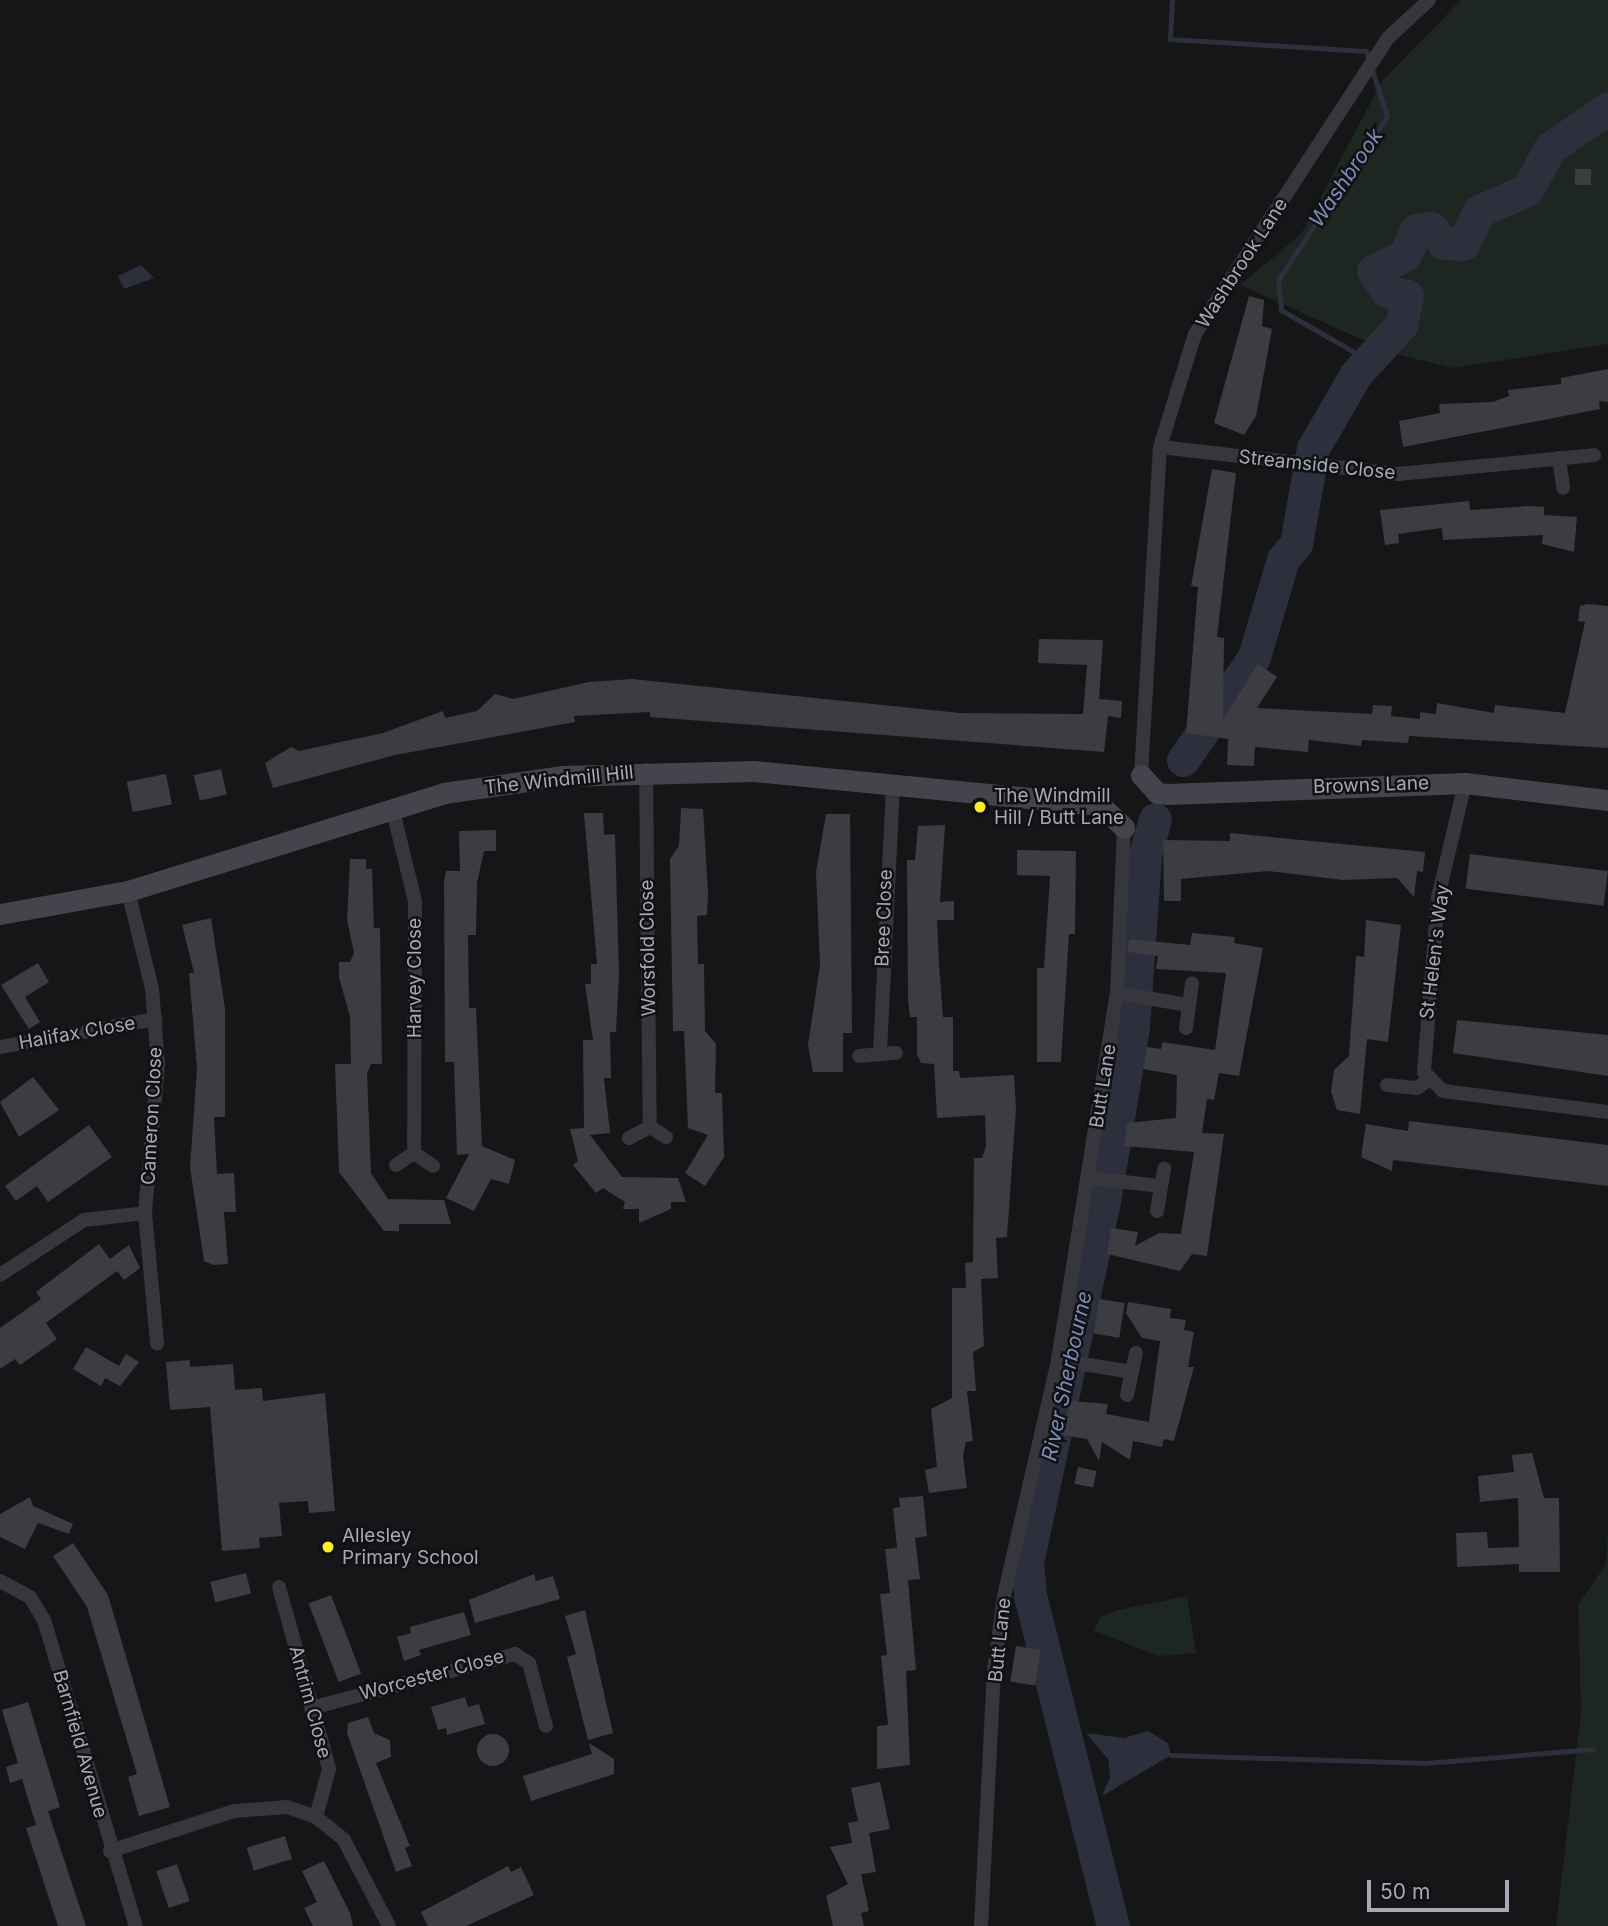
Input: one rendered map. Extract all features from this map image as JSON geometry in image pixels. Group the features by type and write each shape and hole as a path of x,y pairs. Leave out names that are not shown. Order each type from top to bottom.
{"street":[{"name":"Washbrook Lane","path":"1141,775 1160,447 1195,334 1227,279 1388,38 1429,0"},
{"name":"Streamside Close","path":"1160,447 1398,474 1594,455"},
{"path":"1559,458 1563,488"},
{"name":"The Windmill Hill","path":"0,914 128,891 392,807 562,776 646,770 754,771 1100,806 1124,827"},
{"name":"Worsfold Close","path":"646,770 650,1127"},
{"name":"Browns Lane","path":"1141,775 1157,793 1167,794 1465,783 1608,800"},
{"name":"St Helen's Way","path":"1428,1080 1422,1064 1438,897 1465,783"},
{"name":"Bree Close","path":"880,1052 893,785"},
{"name":"Harvey Close","path":"392,807 415,901 414,1153"},
{"name":"Butt Lane","path":"981,1926 1004,1596 1069,1362 1102,1179 1121,994 1124,827"},
{"name":"Cameron Close","path":"128,891 155,1019 157,1075 145,1213 157,1343"},
{"path":"1186,1028 1192,983"},
{"path":"1121,994 1189,1004"},
{"name":"Halifax Close","path":"0,1047 155,1019"},
{"path":"859,1056 880,1052 896,1053"},
{"path":"1387,1086 1417,1088 1428,1080 1443,1091 1608,1112"},
{"path":"629,1138 650,1127 666,1137"},
{"path":"396,1165 414,1153 433,1166"},
{"path":"1157,1212 1164,1169"},
{"path":"1102,1179 1160,1186"},
{"path":"0,1275 84,1220 145,1213"},
{"path":"1127,1395 1136,1353"},
{"path":"1069,1362 1131,1372"},
{"name":"Barnfield Avenue","path":"0,1581 30,1597 44,1620 110,1851 136,1926"},
{"name":"Antrim Close","path":"279,1587 329,1779 316,1817"},
{"name":"Worcester Close","path":"311,1707 515,1654 528,1663 546,1726"},
{"path":"110,1851 258,1805 316,1817 354,1854 389,1926"}],"shaded area":[{"path":"1461,0 1608,0 1608,344 1453,368 1392,353 1240,285 1301,234 1382,81"},
{"path":"1608,1530 1608,1926 1556,1926 1581,1712 1578,1605 1606,1564"},
{"path":"1187,1596 1196,1653 1158,1656 1094,1631 1100,1617 1118,1610"}],"water":[{"path":"141,265 154,278 124,289 118,276"},
{"path":"1148,1731 1168,1743 1171,1755 1102,1796 1110,1777 1108,1759 1086,1733 1124,1738"}],"building":[{"path":"1575,169 1591,169 1591,185 1575,185"},
{"path":"1249,296 1264,300 1262,326 1272,329 1256,416 1244,435 1214,423"},
{"path":"1608,369 1608,402 1599,401 1600,409 1403,447 1399,421 1440,413 1439,404 1493,402 1509,396 1508,390 1561,384 1561,378"},
{"path":"1212,469 1236,473 1217,637 1224,638 1223,719 1258,664 1277,677 1257,708 1372,714 1373,705 1392,706 1391,716 1420,719 1420,712 1436,714 1437,703 1494,713 1495,705 1565,713 1585,622 1578,621 1580,606 1587,604 1608,606 1608,748 1409,736 1408,743 1362,740 1361,746 1309,740 1308,752 1255,747 1254,766 1227,765 1228,739 1186,733 1198,587 1191,586"},
{"path":"1469,501 1470,510 1529,506 1544,507 1544,515 1577,517 1574,552 1542,544 1543,535 1443,540 1442,528 1398,534 1399,543 1385,545 1380,510"},
{"path":"1039,639 1103,640 1099,699 1122,701 1121,718 1108,716 1104,752 650,717 650,712 574,716 575,722 395,755 273,788 265,763 291,747 299,751 383,733 443,711 445,718 477,711 495,694 513,699 589,682 632,679 960,713 1083,714 1087,665 1038,663"},
{"path":"221,769 227,794 200,801 194,775"},
{"path":"166,774 172,804 133,812 127,782"},
{"path":"681,808 703,809 708,892 707,915 697,916 698,964 704,964 705,1031 716,1044 715,1093 722,1093 724,1157 705,1186 685,1173 708,1135 688,1128 684,1031 673,1031 670,859 679,846"},
{"path":"584,813 603,813 604,835 615,834 619,975 616,1032 610,1032 611,1078 604,1078 610,1133 590,1135 622,1177 678,1178 686,1202 671,1202 671,1209 639,1223 639,1209 623,1209 625,1202 603,1188 596,1193 573,1165 578,1161 570,1129 584,1128 583,1040 593,1040 585,984 591,984 591,964 597,964"},
{"path":"826,814 850,814 852,1033 843,1033 843,1072 813,1072 808,1045 820,965 816,872"},
{"path":"945,825 940,902 954,901 954,920 937,920 943,1017 953,1017 953,1071 959,1071 960,1078 1014,1075 1016,1108 1007,1237 996,1238 998,1278 981,1279 984,1346 973,1352 976,1391 967,1391 973,1441 966,1442 963,1455 967,1488 929,1493 925,1470 937,1467 931,1409 952,1398 952,1288 966,1288 965,1263 973,1262 974,1158 982,1158 986,1146 985,1115 937,1118 934,1064 921,1063 917,1054 917,1017 910,1017 907,860 915,860 918,826"},
{"path":"496,830 496,851 484,851 477,883 476,935 468,935 469,1008 476,1008 482,1146 515,1160 509,1184 491,1179 474,1211 446,1198 469,1154 457,1155 454,1062 445,1062 444,881 446,871 460,871 459,831"},
{"path":"1230,833 1425,852 1423,872 1417,871 1414,897 1397,878 1343,880 1268,871 1181,879 1181,901 1164,901 1163,840 1230,841"},
{"path":"1017,850 1076,851 1075,934 1069,934 1061,1062 1037,1062 1037,968 1044,968 1050,876 1017,875"},
{"path":"1470,854 1608,871 1604,906 1466,889"},
{"path":"350,859 366,859 366,869 372,869 374,928 380,928 382,1064 371,1064 367,1074 371,1173 388,1199 444,1200 451,1224 399,1224 399,1231 384,1231 339,1172 335,1064 351,1064 350,1017 339,977 339,962 350,962 354,953 347,920"},
{"path":"211,918 225,1008 225,1117 214,1117 217,1174 234,1173 236,1212 224,1212 228,1264 213,1265 204,1261 190,1167 197,1068 189,973 194,973 182,925"},
{"path":"1366,920 1401,925 1388,1042 1367,1039 1360,1114 1337,1110 1331,1092 1334,1070 1349,1056 1356,956 1364,957"},
{"path":"1192,933 1235,937 1234,943 1263,948 1239,1076 1219,1073 1214,1100 1207,1099 1202,1133 1224,1134 1207,1256 1192,1254 1180,1271 1107,1254 1111,1228 1138,1232 1135,1246 1159,1233 1181,1234 1194,1152 1124,1146 1127,1123 1176,1118 1177,1075 1143,1069 1147,1047 1161,1049 1162,1042 1215,1050 1226,973 1156,969 1158,956 1128,952 1129,939 1190,945"},
{"path":"38,963 49,982 25,997 40,1022 29,1029 1,985"},
{"path":"1457,1020 1608,1035 1608,1076 1453,1053"},
{"path":"33,1077 59,1110 19,1137 0,1102"},
{"path":"1409,1121 1608,1145 1608,1186 1393,1160 1392,1171 1361,1157 1366,1124 1408,1131"},
{"path":"89,1125 112,1157 48,1202 37,1186 16,1201 5,1186"},
{"path":"99,1244 110,1259 129,1245 140,1268 124,1280 117,1271 46,1323 57,1339 20,1365 15,1359 0,1369 0,1328 41,1299 36,1292"},
{"path":"1099,1299 1125,1303 1119,1338 1094,1334"},
{"path":"1128,1302 1171,1309 1170,1318 1186,1320 1184,1330 1194,1332 1188,1367 1194,1367 1174,1441 1164,1439 1162,1447 1133,1441 1130,1460 1102,1442 1099,1461 1087,1439 1063,1435 1070,1401 1108,1404 1106,1414 1149,1422 1160,1341 1142,1338 1126,1313"},
{"path":"86,1347 119,1366 126,1354 139,1362 120,1386 105,1378 101,1386 73,1369"},
{"path":"190,1360 190,1367 233,1364 235,1390 262,1388 263,1401 325,1393 335,1511 309,1513 308,1501 279,1503 282,1536 259,1538 260,1548 222,1551 210,1407 170,1410 166,1362"},
{"path":"1532,1453 1544,1498 1559,1498 1560,1572 1519,1572 1519,1564 1457,1567 1456,1533 1487,1532 1488,1548 1519,1547 1518,1498 1480,1502 1478,1476 1514,1472 1512,1455"},
{"path":"1078,1467 1097,1471 1093,1488 1074,1484"},
{"path":"923,1496 927,1536 915,1538 920,1579 908,1580 916,1670 906,1671 910,1765 877,1769 877,1726 888,1725 881,1656 887,1655 880,1594 890,1593 885,1549 897,1548 893,1508 900,1507 899,1498"},
{"path":"30,1497 33,1506 73,1524 69,1534 38,1523 25,1549 0,1537 0,1514"},
{"path":"73,1543 108,1595 170,1807 139,1816 128,1777 137,1774 87,1607 53,1556"},
{"path":"246,1573 251,1593 215,1602 210,1582"},
{"path":"534,1574 536,1581 553,1576 560,1599 475,1623 469,1600"},
{"path":"331,1595 361,1673 339,1682 309,1604"},
{"path":"585,1610 613,1733 588,1740 567,1657 576,1654 565,1616"},
{"path":"464,1612 471,1635 419,1650 421,1655 404,1661 397,1637 411,1633 410,1627"},
{"path":"1016,1646 1041,1650 1035,1685 1010,1682"},
{"path":"465,1697 468,1707 479,1704 485,1724 447,1735 446,1728 438,1730 431,1707"},
{"path":"28,1702 60,1807 48,1811 86,1926 58,1926 26,1828 36,1825 22,1779 10,1783 6,1767 18,1763 2,1710"},
{"path":"368,1717 374,1733 390,1740 391,1757 376,1763 410,1846 405,1848 412,1866 396,1872 347,1733 348,1723"},
{"path":"493,1734 504,1739 509,1750 504,1761 493,1766 482,1761 477,1750 482,1739"},
{"path":"589,1743 614,1759 614,1774 531,1801 523,1776 592,1754"},
{"path":"880,1782 890,1829 869,1833 876,1872 861,1874 869,1911 861,1913 864,1926 833,1926 826,1896 848,1884 830,1847 852,1843 848,1823 858,1821 851,1788"},
{"path":"285,1836 292,1859 254,1871 247,1848"},
{"path":"324,1861 350,1913 353,1926 313,1926 304,1908 317,1902 302,1871"},
{"path":"177,1864 190,1901 169,1908 156,1871"},
{"path":"508,1866 511,1872 521,1867 534,1895 466,1926 428,1926 421,1912"}],"waterway":[{"name":"Washbrook","path":"1172,0 1170,39 1366,51 1387,116 1278,280 1281,310 1368,360"},
{"name":"Washbrook","path":"1183,760 1254,657 1283,559 1296,544 1313,448 1356,374 1401,325 1407,296 1387,291 1373,271 1405,255 1416,230 1431,228 1444,243 1463,244 1479,211 1527,190 1550,148 1608,108"},
{"name":"River Sherbourne","path":"1113,1926 1030,1595 1027,1563 1104,1202 1133,1027 1145,854 1155,819"},
{"path":"1171,1755 1426,1763 1593,1749"}],"place":[{"name":"The Windmill Hill / Butt Lane","path":"980,807"},
{"name":"Allesley Primary School","path":"328,1547"}]}
